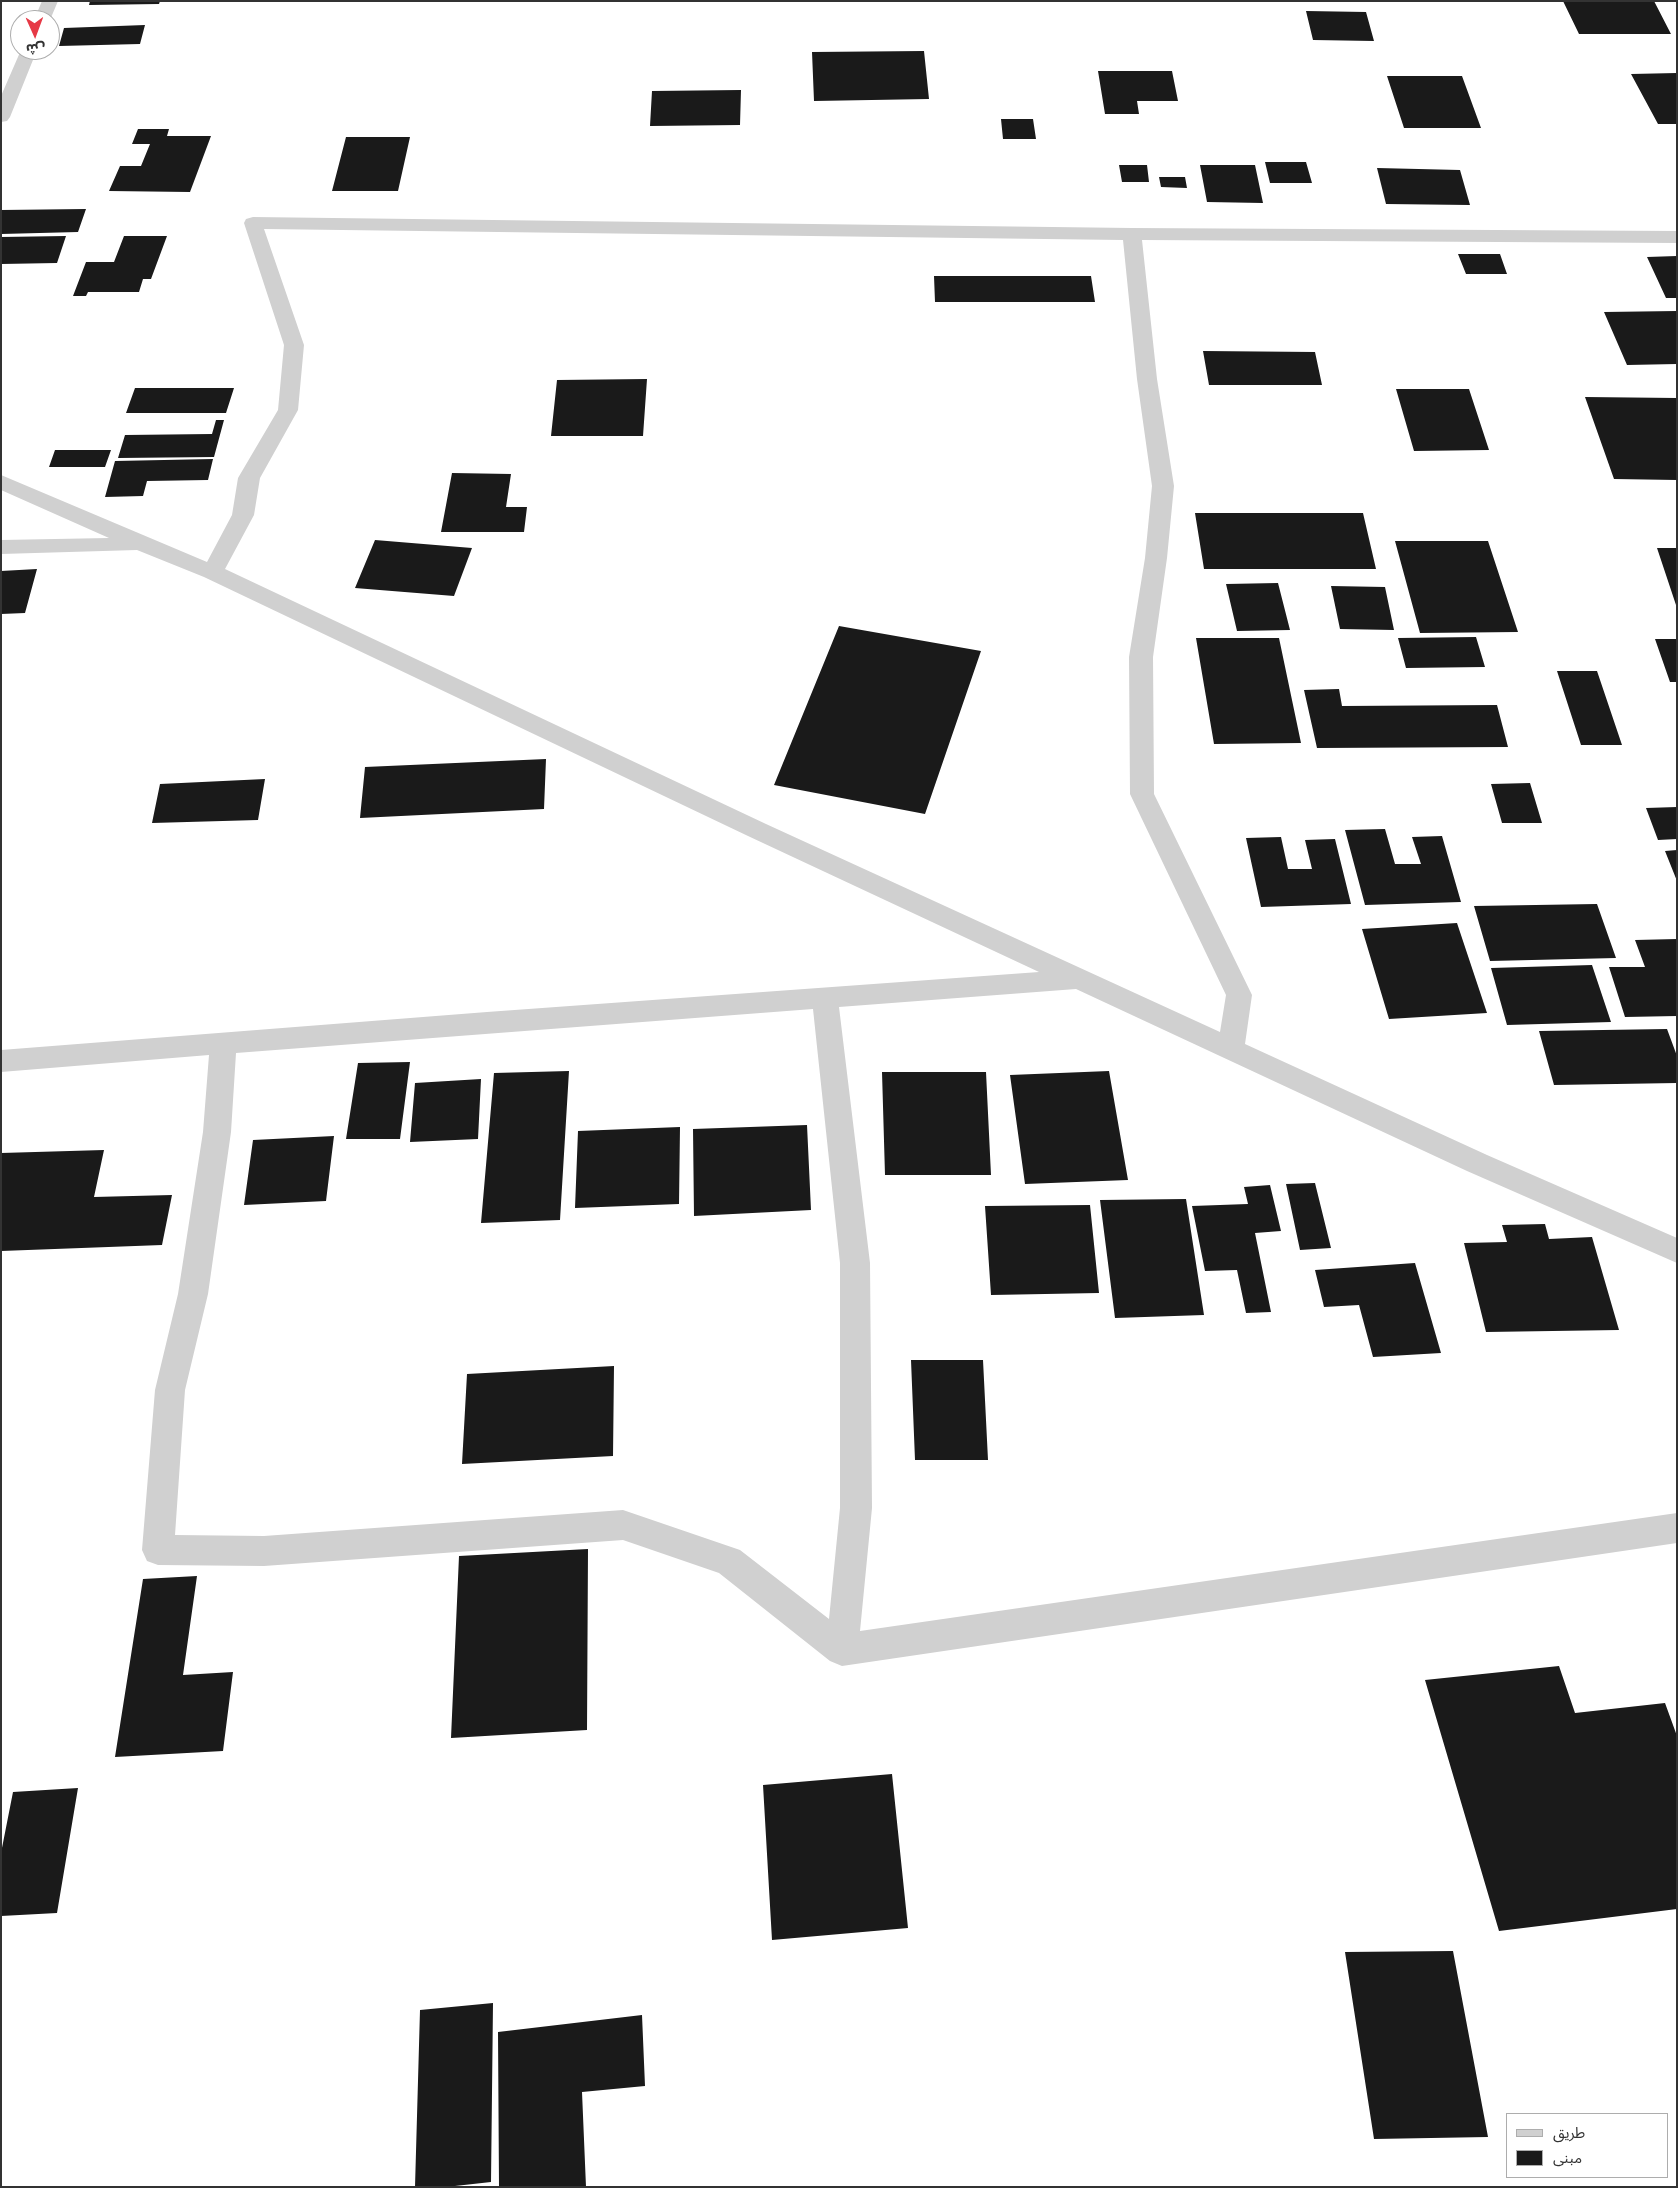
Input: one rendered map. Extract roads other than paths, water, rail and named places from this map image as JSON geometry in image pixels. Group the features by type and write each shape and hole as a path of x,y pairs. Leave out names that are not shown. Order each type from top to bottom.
{"street":[{"path":"1,117 26,60"},
{"path":"212,572 243,514 249,478 288,410 294,345 253,223 1132,234 1677,237"},
{"path":"1132,234 1147,379 1163,486 1156,558 1142,657 1142,794 1239,994 1231,1049"},
{"path":"1,482 140,544 212,572 757,830 1477,1163 1677,1251"},
{"path":"1,547 140,544"},
{"path":"1,1062 487,1022 1080,979"},
{"path":"825,997 855,1263 856,1508 842,1650"},
{"path":"223,1043 217,1132 194,1285 170,1390 158,1550 264,1551 623,1525 729,1561 842,1650 1677,1528"}]}
